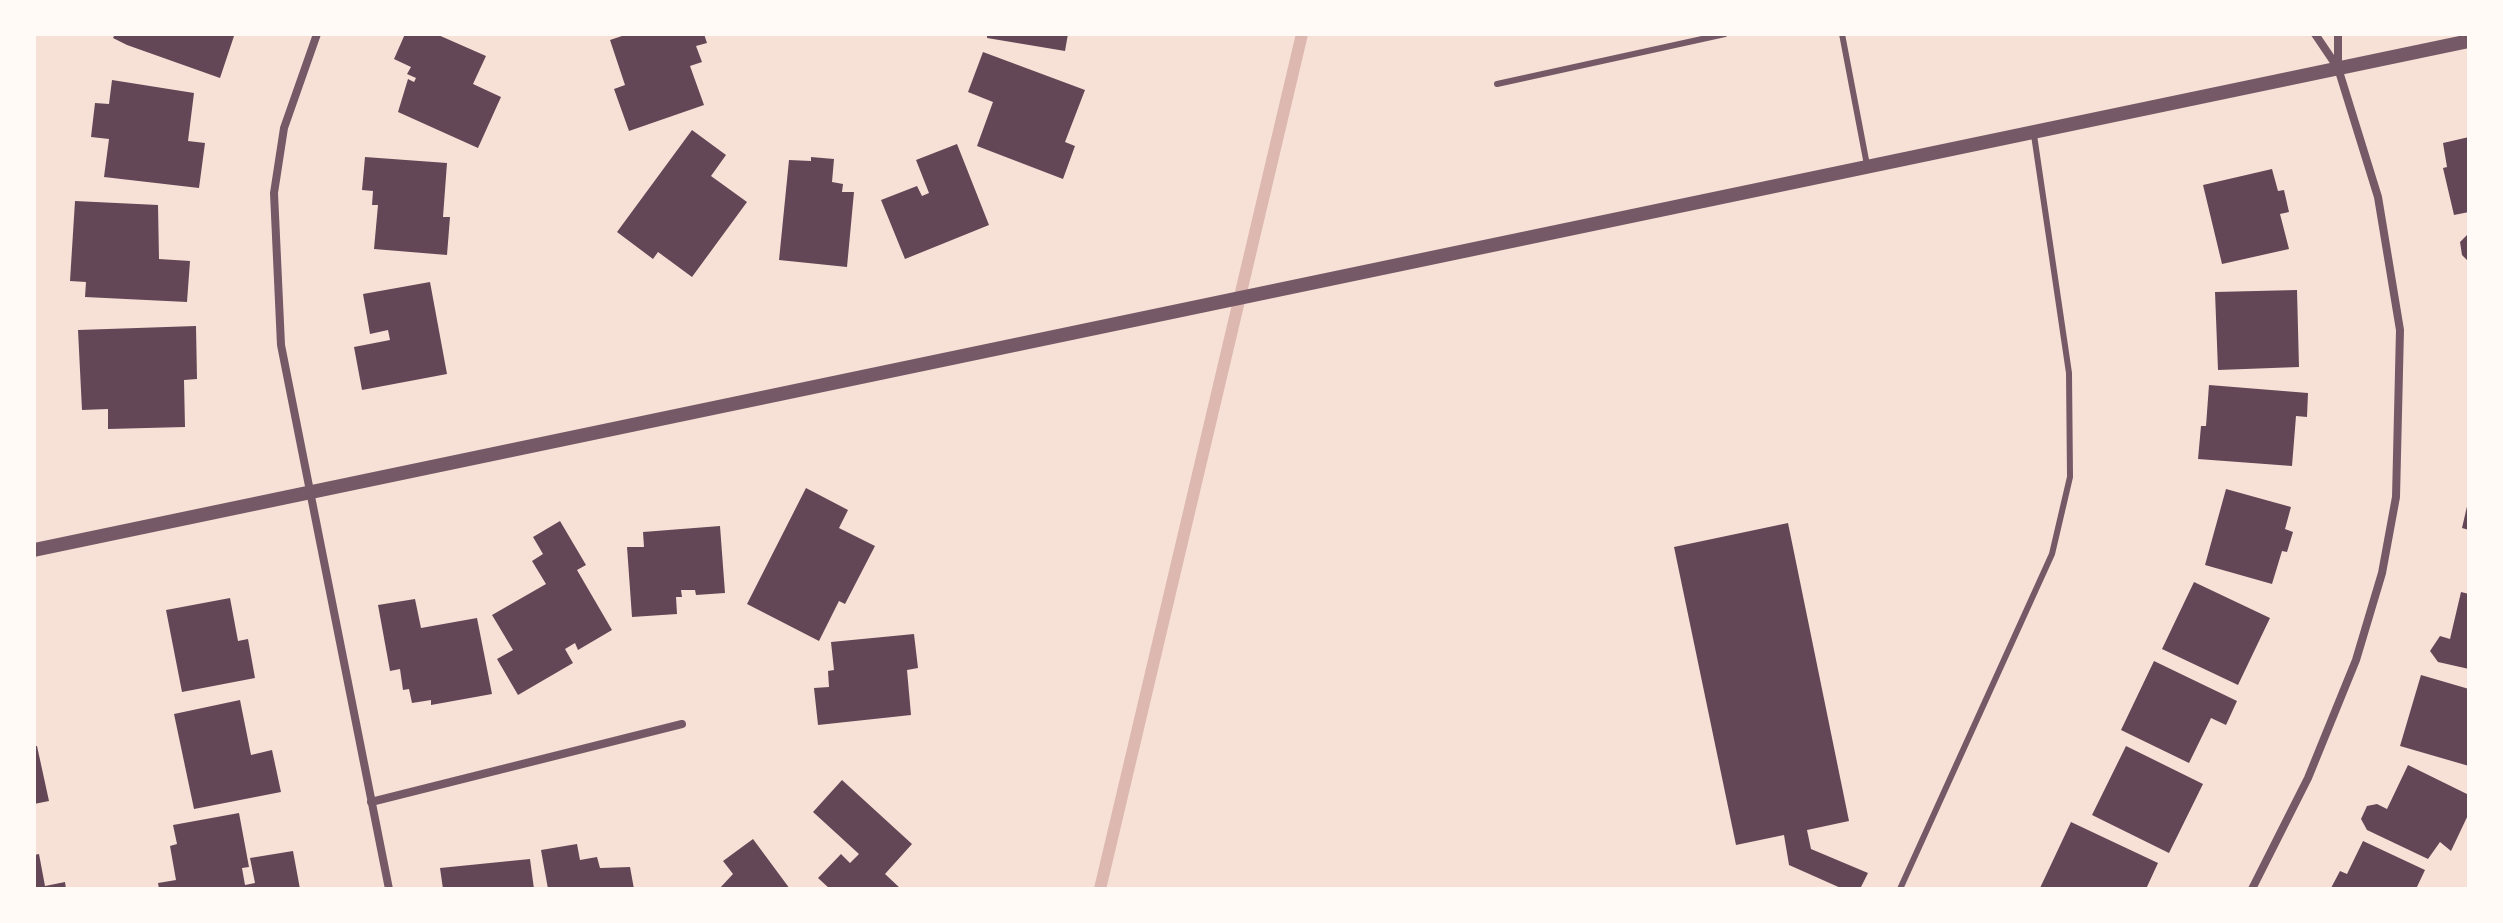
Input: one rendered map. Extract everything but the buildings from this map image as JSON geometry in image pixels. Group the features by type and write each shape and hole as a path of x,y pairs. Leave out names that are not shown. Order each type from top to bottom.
{"street":[{"path":"317,34 284,128 274,193 281,345 389,889"},
{"path":"2252,889 2308,778 2356,660 2382,573 2396,497 2400,330 2378,197 2338,68 2315,34"},
{"path":"2338,34 2338,68"},
{"path":"34,550 2034,135 2469,41"},
{"path":"371,802 682,724"}],"lane":[{"path":"1497,84 1725,34"},
{"path":"1842,34 1868,169"},
{"path":"1900,889 2052,554 2070,477 2069,373 2034,135"}],"waterway":[{"path":"1100,889 1302,34"}]}
